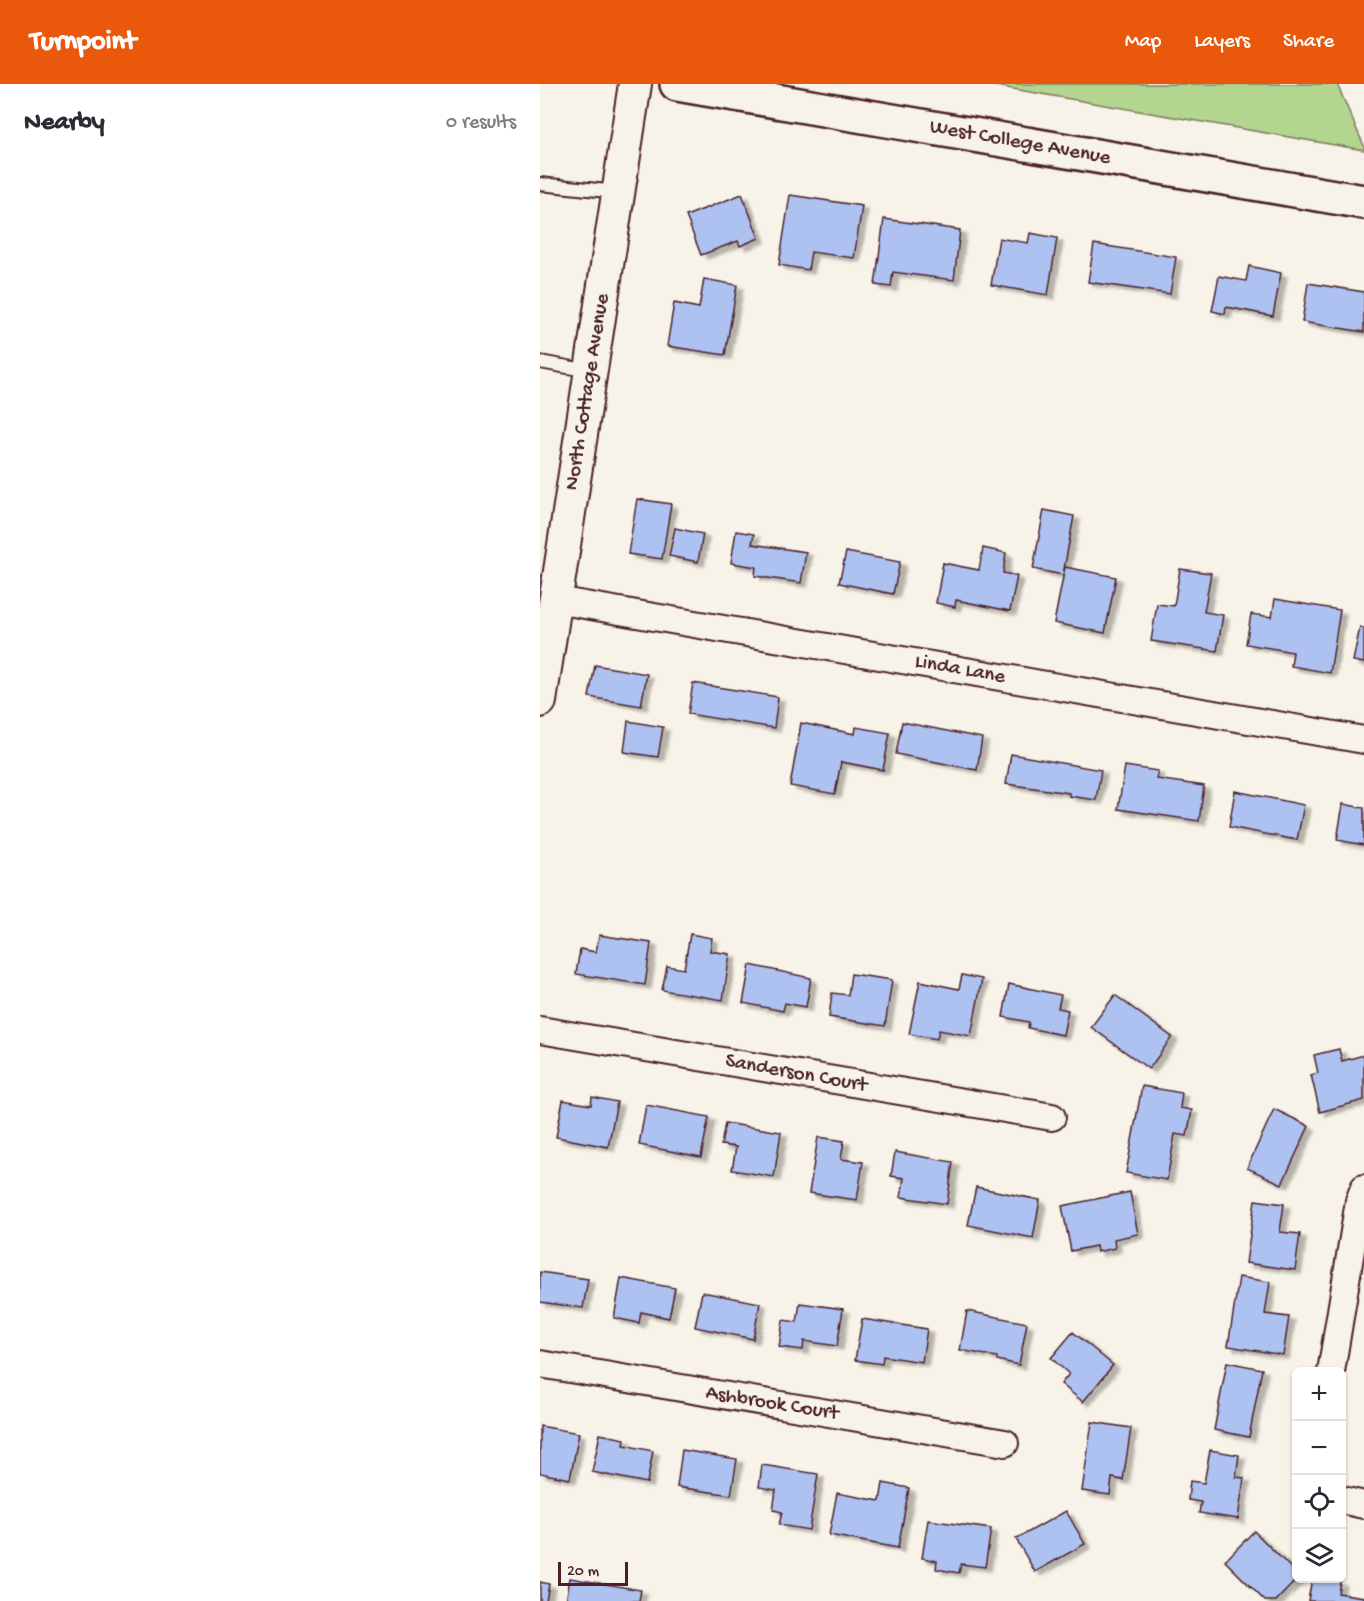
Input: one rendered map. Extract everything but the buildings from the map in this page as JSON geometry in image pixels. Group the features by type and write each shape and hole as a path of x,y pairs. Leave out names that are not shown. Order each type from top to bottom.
{"main road":[{"name":"West College Avenue","path":"676,84 1364,202"}],"street":[{"name":"North Cottage Avenue","path":"540,701 549,617 591,371 635,84"},
{"name":"Linda Lane","path":"549,617 1364,740"},
{"name":"Sanderson Court","path":"540,1030 1053,1117"},
{"path":"1332,1367 1359,1201 1364,1188"},
{"name":"Ashbrook Court","path":"540,1364 1005,1443"},
{"path":"1346,1501 1364,1505"}],"lane":[{"path":"540,184 618,192"},
{"path":"540,362 591,371"}],"green space":[{"path":"984,84 1337,84 1364,150"}]}
